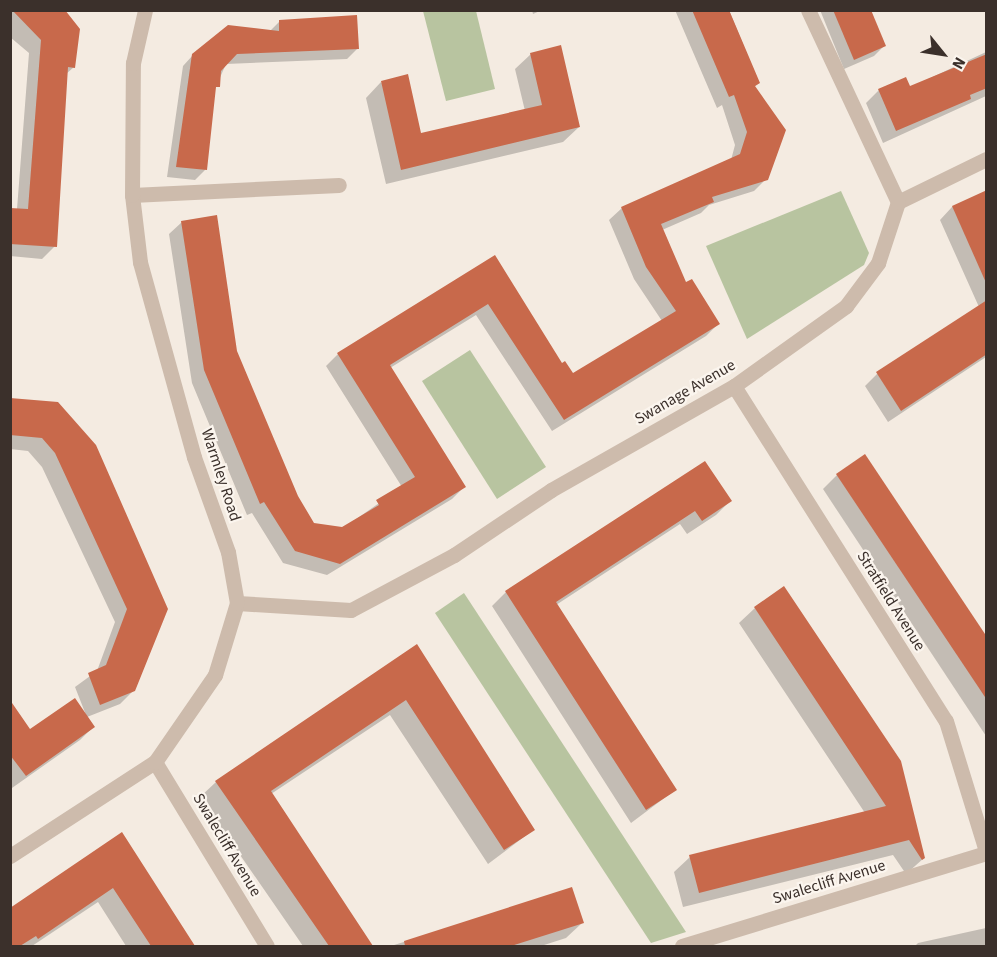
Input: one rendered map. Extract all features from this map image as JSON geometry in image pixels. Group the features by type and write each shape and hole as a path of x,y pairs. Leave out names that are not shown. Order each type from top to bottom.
{"street":[{"name":"Warmley Road","path":"10,856 155,762 215,675 237,603 228,552 194,457 140,262 132,195 133,63 145,10"},
{"path":"808,10 898,202 987,159"},
{"path":"132,195 339,185"},
{"name":"Swanage Avenue","path":"237,603 351,610 454,555 551,489 734,386 846,306 878,263 898,202"},
{"name":"Stratfield Avenue","path":"734,386 946,721 987,852"},
{"name":"Swalecliff Avenue","path":"155,762 267,946"},
{"name":"Swalecliff Avenue","path":"682,946 987,852"}],"green space":[{"path":"423,11 476,11 495,89 446,101"},
{"path":"841,191 869,253 864,265 747,339 706,246"},
{"path":"470,350 546,467 497,499 422,381"},
{"path":"464,593 686,932 651,943 435,613"}],"building":[{"path":"12,10 65,10 80,29 75,68 68,67 57,247 10,244 10,208 28,209 41,40"},
{"path":"692,10 729,10 760,83 755,86 786,130 768,180 712,197 714,202 661,224 686,282 692,279 720,324 564,420 488,304 390,365 466,487 340,564 295,551 264,502 260,504 204,370 181,221 217,215 237,351 298,496 314,523 342,527 379,505 376,500 415,477 337,353 495,255 562,363 565,361 573,373 676,311 646,267 621,207 740,154 747,132 734,95 729,97"},
{"path":"833,10 871,10 886,46 854,60"},
{"path":"357,15 359,49 237,54 221,71 220,87 216,87 207,170 176,167 192,54 228,25 279,31 279,20"},
{"path":"561,45 580,127 401,170 381,81 408,74 421,133 542,105 530,53"},
{"path":"987,54 987,88 970,95 971,99 896,131 878,89 906,77 910,86"},
{"path":"987,190 987,285 952,206"},
{"path":"987,300 987,354 901,411 876,372"},
{"path":"10,398 58,402 96,445 168,609 135,691 100,705 88,673 106,665 127,609 55,453 42,438 10,435"},
{"path":"865,454 987,637 987,700 836,474"},
{"path":"705,461 732,501 702,521 695,511 556,602 677,790 646,810 505,591"},
{"path":"784,586 901,761 925,858 922,860 909,840 699,893 689,855 886,806 754,607"},
{"path":"417,644 535,830 504,850 406,700 271,791 373,946 329,946 215,781"},
{"path":"75,698 95,727 26,776 10,755 10,700 30,729"},
{"path":"122,832 195,946 151,946 113,888 38,939 36,936 20,946 10,946 10,908"},
{"path":"572,887 584,923 511,946 405,946 404,941"}]}
